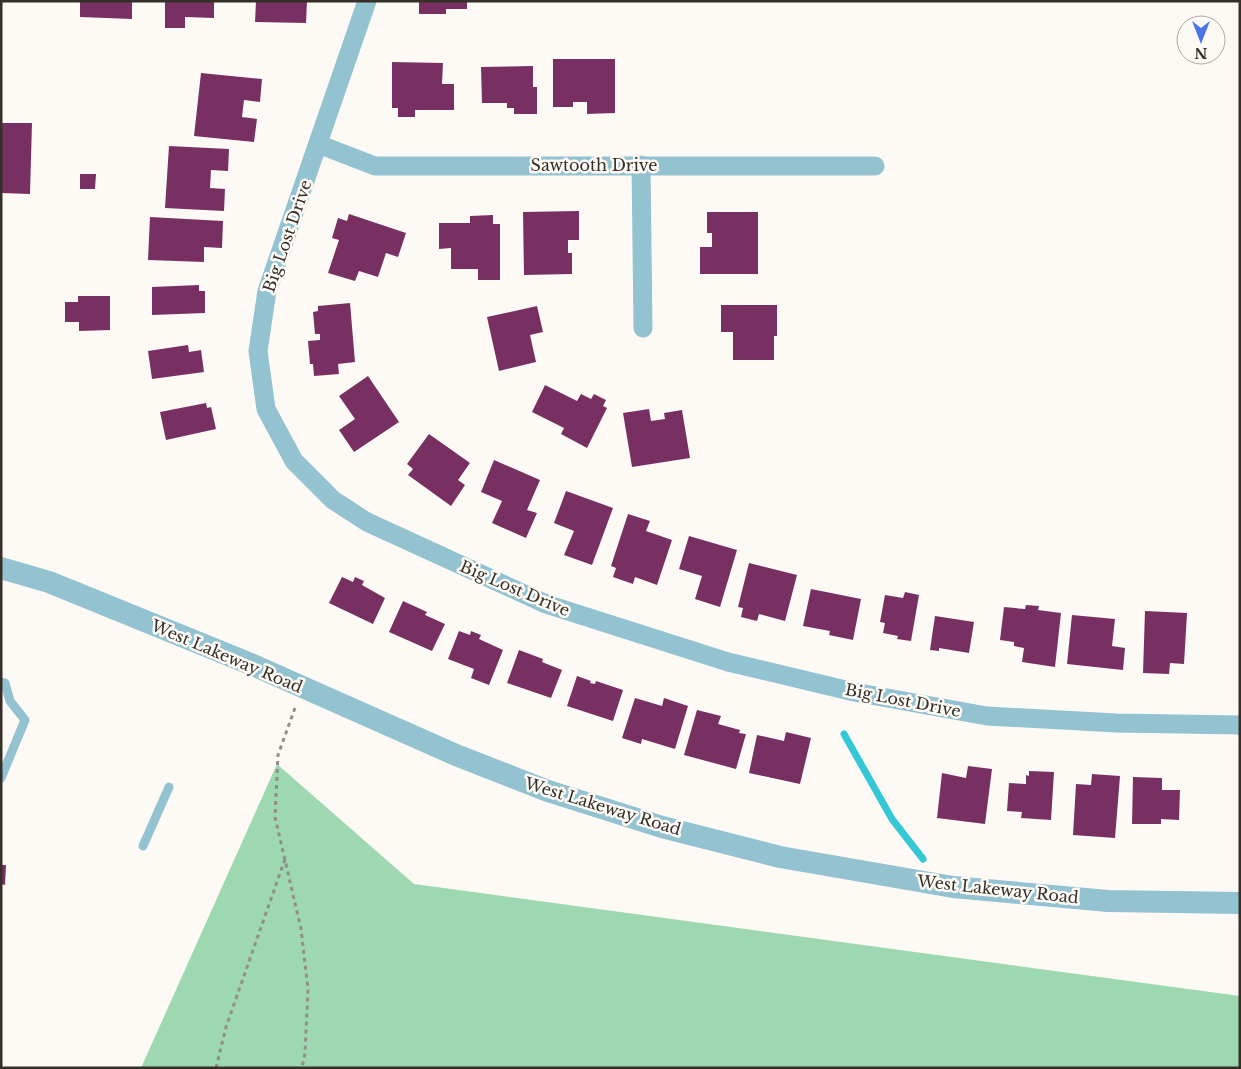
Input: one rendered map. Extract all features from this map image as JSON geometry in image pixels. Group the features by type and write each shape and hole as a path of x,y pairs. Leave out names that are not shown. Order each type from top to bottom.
{"street":[{"name":"Big Lost Drive","path":"367,1 267,291 258,351 266,410 294,461 333,500 367,522 546,604 728,662 835,688 987,716 1116,724 1240,726"},
{"name":"Sawtooth Drive","path":"318,144 375,166 874,166"},
{"path":"641,165 644,328"},
{"name":"West Lakeway Road","path":"1,568 49,582 243,661 456,755 548,791 662,827 780,857 953,887 1108,901 1240,903"}],"lane":[{"path":"1,682 6,682 10,701 24,720 1,778"},
{"path":"142,846 169,787"}],"path":[{"path":"302,688 278,755 275,817 301,929 308,989 305,1053 302,1068"},
{"path":"216,1068 226,1027 285,858"}],"green space":[{"path":"277,764 414,884 1240,996 1240,1068 141,1068"}],"building":[{"path":"80,1 132,1 132,19 80,17"},
{"path":"165,1 214,1 214,18 185,17 185,28 165,28"},
{"path":"256,1 307,1 306,23 255,22"},
{"path":"419,1 467,1 467,9 446,9 446,14 419,14"},
{"path":"553,59 615,59 615,113 587,114 587,102 573,102 573,107 553,107"},
{"path":"392,62 443,63 442,84 454,84 454,110 415,110 415,117 398,117 398,108 392,108"},
{"path":"533,66 533,87 537,87 537,114 514,114 514,108 507,108 507,103 482,103 481,67"},
{"path":"201,73 262,79 260,102 244,100 242,117 257,119 254,142 194,136"},
{"path":"1,123 32,123 30,194 1,193"},
{"path":"169,146 229,149 228,171 211,170 210,188 225,189 224,211 165,208"},
{"path":"80,174 96,174 95,189 80,189"},
{"path":"579,211 579,240 568,240 568,253 572,253 572,274 524,275 523,212"},
{"path":"707,212 758,212 758,274 700,274 700,247 712,247 712,233 707,233"},
{"path":"349,214 406,233 398,257 386,253 378,277 359,271 355,281 328,273 339,240 332,238 338,218 347,221"},
{"path":"493,215 493,224 500,224 500,280 478,280 478,269 451,269 451,248 439,249 439,223 470,223 470,216"},
{"path":"150,217 223,221 222,248 204,247 204,262 148,260"},
{"path":"199,285 199,291 205,291 205,313 152,315 152,287"},
{"path":"78,296 110,296 110,330 79,331 79,322 65,322 65,302 78,302"},
{"path":"350,303 355,362 338,364 339,374 314,376 313,364 310,364 308,341 320,340 320,334 315,334 313,312 318,311 318,306"},
{"path":"721,305 777,305 777,336 774,336 774,360 733,360 733,332 721,332"},
{"path":"537,306 543,332 530,335 536,362 499,371 487,317"},
{"path":"188,345 189,352 201,350 204,372 152,379 148,351"},
{"path":"368,376 399,422 354,452 339,430 355,419 339,396"},
{"path":"545,385 577,401 581,394 591,399 594,394 606,400 603,406 607,408 587,448 561,434 564,428 532,412"},
{"path":"206,403 207,408 211,407 216,429 166,440 160,412"},
{"path":"649,409 651,421 665,419 664,413 682,410 690,458 632,467 623,413"},
{"path":"429,434 470,463 458,480 465,485 451,506 408,475 413,469 407,464"},
{"path":"494,460 540,480 527,510 537,513 526,538 492,523 502,501 481,492"},
{"path":"566,491 613,508 592,565 564,555 574,531 554,523"},
{"path":"628,514 650,521 646,531 672,540 657,585 635,577 633,584 613,577 616,568 611,566"},
{"path":"689,536 737,550 720,607 695,599 702,576 679,569"},
{"path":"749,563 797,575 785,621 759,614 757,621 741,617 743,608 738,607"},
{"path":"342,577 353,582 355,577 364,581 362,585 385,598 373,624 329,603"},
{"path":"811,589 861,599 853,640 829,635 830,631 803,626"},
{"path":"905,592 919,595 911,641 897,639 898,636 883,633 885,623 880,622 885,595 903,598"},
{"path":"403,601 427,612 425,615 445,624 432,651 389,632"},
{"path":"1026,605 1039,606 1038,610 1061,613 1055,667 1022,662 1024,648 1014,646 1014,642 1000,640 1004,607 1025,609"},
{"path":"1145,611 1187,613 1184,664 1170,663 1169,674 1143,673"},
{"path":"1072,615 1115,619 1112,646 1125,648 1123,670 1067,664"},
{"path":"935,616 974,622 969,653 939,648 939,651 930,650"},
{"path":"459,631 470,635 471,631 481,635 479,639 503,650 489,685 471,678 474,669 448,659"},
{"path":"519,650 543,659 542,662 562,670 551,698 507,683"},
{"path":"577,676 591,681 590,683 595,684 596,681 623,690 613,721 567,706"},
{"path":"635,698 662,706 664,698 688,706 675,749 642,739 641,744 622,738"},
{"path":"697,710 721,716 718,724 740,730 739,733 746,734 736,769 684,755"},
{"path":"786,732 811,738 800,784 749,773 757,735 784,741"},
{"path":"968,766 992,769 985,824 937,818 942,773 966,778"},
{"path":"1029,771 1054,772 1051,820 1021,818 1022,812 1007,811 1009,783 1026,784 1026,775 1029,776"},
{"path":"1092,774 1120,776 1115,838 1073,835 1076,784 1091,785"},
{"path":"1133,777 1162,778 1162,790 1180,790 1179,820 1161,819 1161,824 1132,824"},
{"path":"1,865 6,865 5,885 1,884"}],"waterway":[{"path":"844,734 892,819 923,859"}]}
